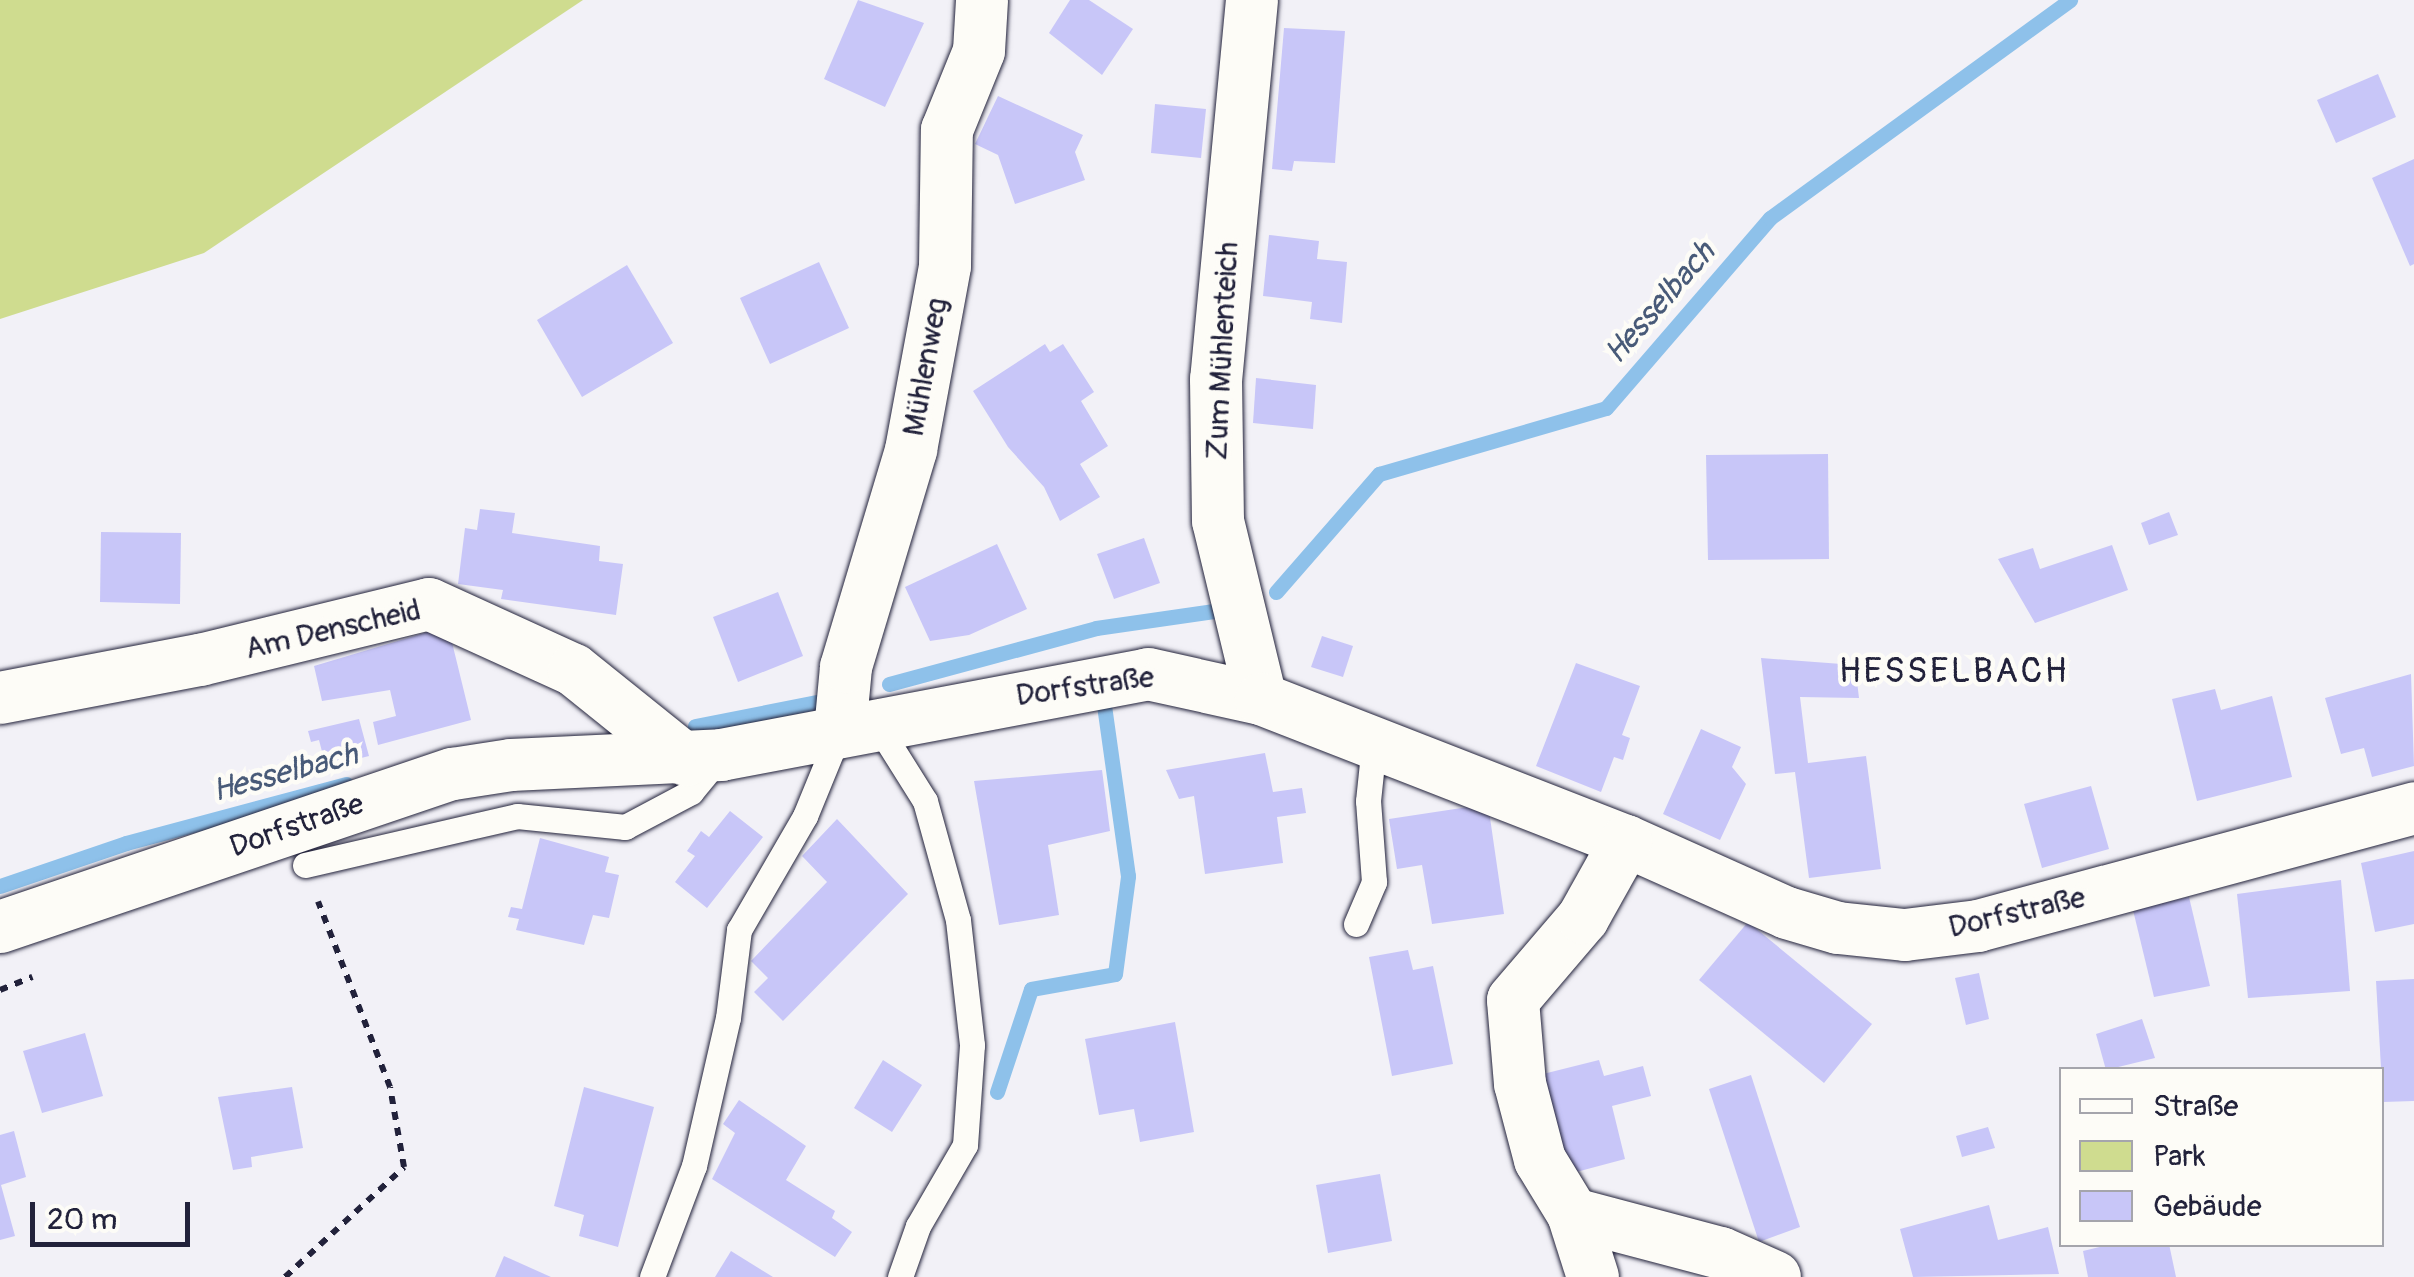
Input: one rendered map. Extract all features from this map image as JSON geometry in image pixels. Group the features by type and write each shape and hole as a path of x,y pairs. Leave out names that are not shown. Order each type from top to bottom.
{"street":[{"name":"Mühlenweg","path":"858,727 846,667 911,450 945,266 948,130 979,51 982,0"},
{"name":"Zum Mühlenteich","path":"1252,0 1216,379 1218,521 1261,699"},
{"name":"Am Denscheid","path":"0,698 200,660 429,604 574,670 703,758"},
{"name":"Dorfstraße","path":"0,927 453,774 511,764 703,758 1148,674 1261,699 1626,841 1787,913 1838,928 1905,934 1978,926 2414,808"},
{"path":"1593,1277 1572,1214 1540,1160 1520,1084 1513,1000 1583,918 1626,841"},
{"path":"1572,1214 1721,1253 1775,1277"}],"lane":[{"path":"652,1277 694,1166 728,1018 739,930 858,727 925,802 958,920 972,1045 966,1144 918,1226 900,1277"},
{"path":"1356,924 1374,882 1368,801 1374,744"},
{"name":"Dorfstraße","path":"305,865 518,816 624,827 691,792 703,758"}],"path":[{"path":"285,1277 404,1167 390,1088 305,865"}],"green space":[{"path":"0,0 583,0 204,253 0,319"}],"building":[{"path":"858,0 924,23 885,107 824,79"},
{"path":"1070,0 1089,0 1133,29 1102,75 1049,33"},
{"path":"1284,28 1345,31 1335,163 1294,161 1292,171 1272,169"},
{"path":"2378,74 2396,117 2336,143 2317,100"},
{"path":"998,96 1083,135 1075,152 1085,180 1015,204 998,155 975,144"},
{"path":"1155,104 1206,109 1201,158 1151,153"},
{"path":"2414,159 2414,264 2410,266 2372,178"},
{"path":"1269,235 1319,241 1317,259 1347,262 1342,323 1310,319 1312,302 1263,296"},
{"path":"819,262 849,328 770,364 740,298"},
{"path":"627,265 673,343 582,397 537,320"},
{"path":"1045,344 1050,352 1063,344 1094,392 1081,401 1108,446 1080,464 1100,497 1060,521 1044,487 1008,447 973,391"},
{"path":"1256,378 1316,385 1313,429 1253,423"},
{"path":"1828,454 1829,559 1708,560 1706,455"},
{"path":"480,509 515,513 512,533 600,546 599,561 623,564 616,615 501,599 503,590 458,584 465,528 477,530"},
{"path":"2169,512 2178,535 2149,545 2141,523"},
{"path":"101,532 181,533 180,604 100,602"},
{"path":"1144,538 1160,583 1114,599 1097,554"},
{"path":"997,544 1027,609 969,635 930,641 905,587"},
{"path":"2112,545 2128,590 2035,623 1998,559 2033,548 2040,569"},
{"path":"778,592 803,656 738,682 713,617"},
{"path":"448,626 471,720 378,745 373,722 396,716 390,690 322,701 314,666"},
{"path":"1322,636 1353,646 1343,677 1311,667"},
{"path":"1761,658 1855,665 1859,698 1800,697 1808,763 1866,756 1881,869 1809,878 1795,772 1775,774"},
{"path":"1576,663 1640,686 1622,735 1630,738 1623,760 1614,757 1601,792 1536,766"},
{"path":"2411,674 2414,766 2372,777 2364,748 2341,754 2325,698"},
{"path":"2215,689 2221,710 2272,696 2292,777 2197,801 2172,699"},
{"path":"359,719 369,756 326,767 319,740 311,742 308,731"},
{"path":"1701,729 1741,747 1732,767 1746,784 1720,840 1663,814"},
{"path":"1265,753 1273,792 1302,788 1306,813 1277,817 1283,863 1205,874 1194,796 1179,799 1166,770"},
{"path":"1102,770 1110,831 1048,845 1059,915 999,925 974,781"},
{"path":"2091,786 2109,849 2042,868 2024,804"},
{"path":"1488,804 1504,914 1432,924 1422,865 1397,869 1389,819"},
{"path":"730,811 763,837 707,908 675,882 695,856 687,851 701,831 709,837"},
{"path":"837,819 908,894 783,1021 754,992 768,978 751,961 827,882 802,856"},
{"path":"540,838 609,857 605,872 619,875 609,918 593,915 584,945 516,930 519,919 508,917 511,907 522,909"},
{"path":"2414,851 2414,924 2375,932 2361,863"},
{"path":"2341,880 2350,991 2248,998 2237,894"},
{"path":"2189,897 2210,986 2154,997 2133,910"},
{"path":"1748,922 1872,1024 1824,1083 1699,980"},
{"path":"1408,950 1413,970 1433,966 1453,1064 1392,1076 1369,957"},
{"path":"1979,973 1989,1019 1966,1025 1955,978"},
{"path":"2414,979 2414,1101 2384,1102 2376,981"},
{"path":"2142,1019 2155,1058 2105,1067 2096,1034"},
{"path":"1175,1022 1194,1132 1140,1142 1134,1109 1099,1115 1085,1039"},
{"path":"85,1033 103,1096 42,1113 23,1051"},
{"path":"883,1060 922,1085 892,1132 854,1108"},
{"path":"1599,1060 1604,1076 1643,1066 1651,1096 1612,1106 1625,1159 1565,1175 1539,1075"},
{"path":"1751,1075 1800,1227 1759,1242 1709,1089"},
{"path":"292,1087 303,1148 251,1157 252,1167 233,1170 218,1097"},
{"path":"584,1087 654,1107 618,1247 579,1236 584,1215 554,1206"},
{"path":"739,1100 806,1146 786,1180 835,1211 832,1218 852,1232 835,1257 712,1179 735,1133 723,1124"},
{"path":"1988,1127 1995,1148 1962,1157 1956,1136"},
{"path":"14,1131 26,1177 1,1185 15,1236 0,1240 0,1135"},
{"path":"1380,1174 1392,1241 1328,1253 1316,1185"},
{"path":"1989,1205 1998,1240 2048,1227 2059,1274 1913,1277 1900,1229"},
{"path":"2100,1247 2170,1247 2176,1277 2088,1277 2083,1251"},
{"path":"731,1251 773,1277 715,1277"},
{"path":"504,1256 551,1277 495,1277"}],"waterway":[{"name":"Hesselbach","path":"1276,592 1379,474 1606,408 1770,218 2070,0"},
{"name":"Hesselbach","path":"889,684 1096,628 1214,611"},
{"name":"Hesselbach","path":"695,726 823,701"},
{"path":"997,1092 1031,989 1115,974 1128,876 1104,706"},
{"name":"Hesselbach","path":"0,886 126,843 346,784"}],"district":[{"name":"HESSELBACH","path":"1954,671"}]}
